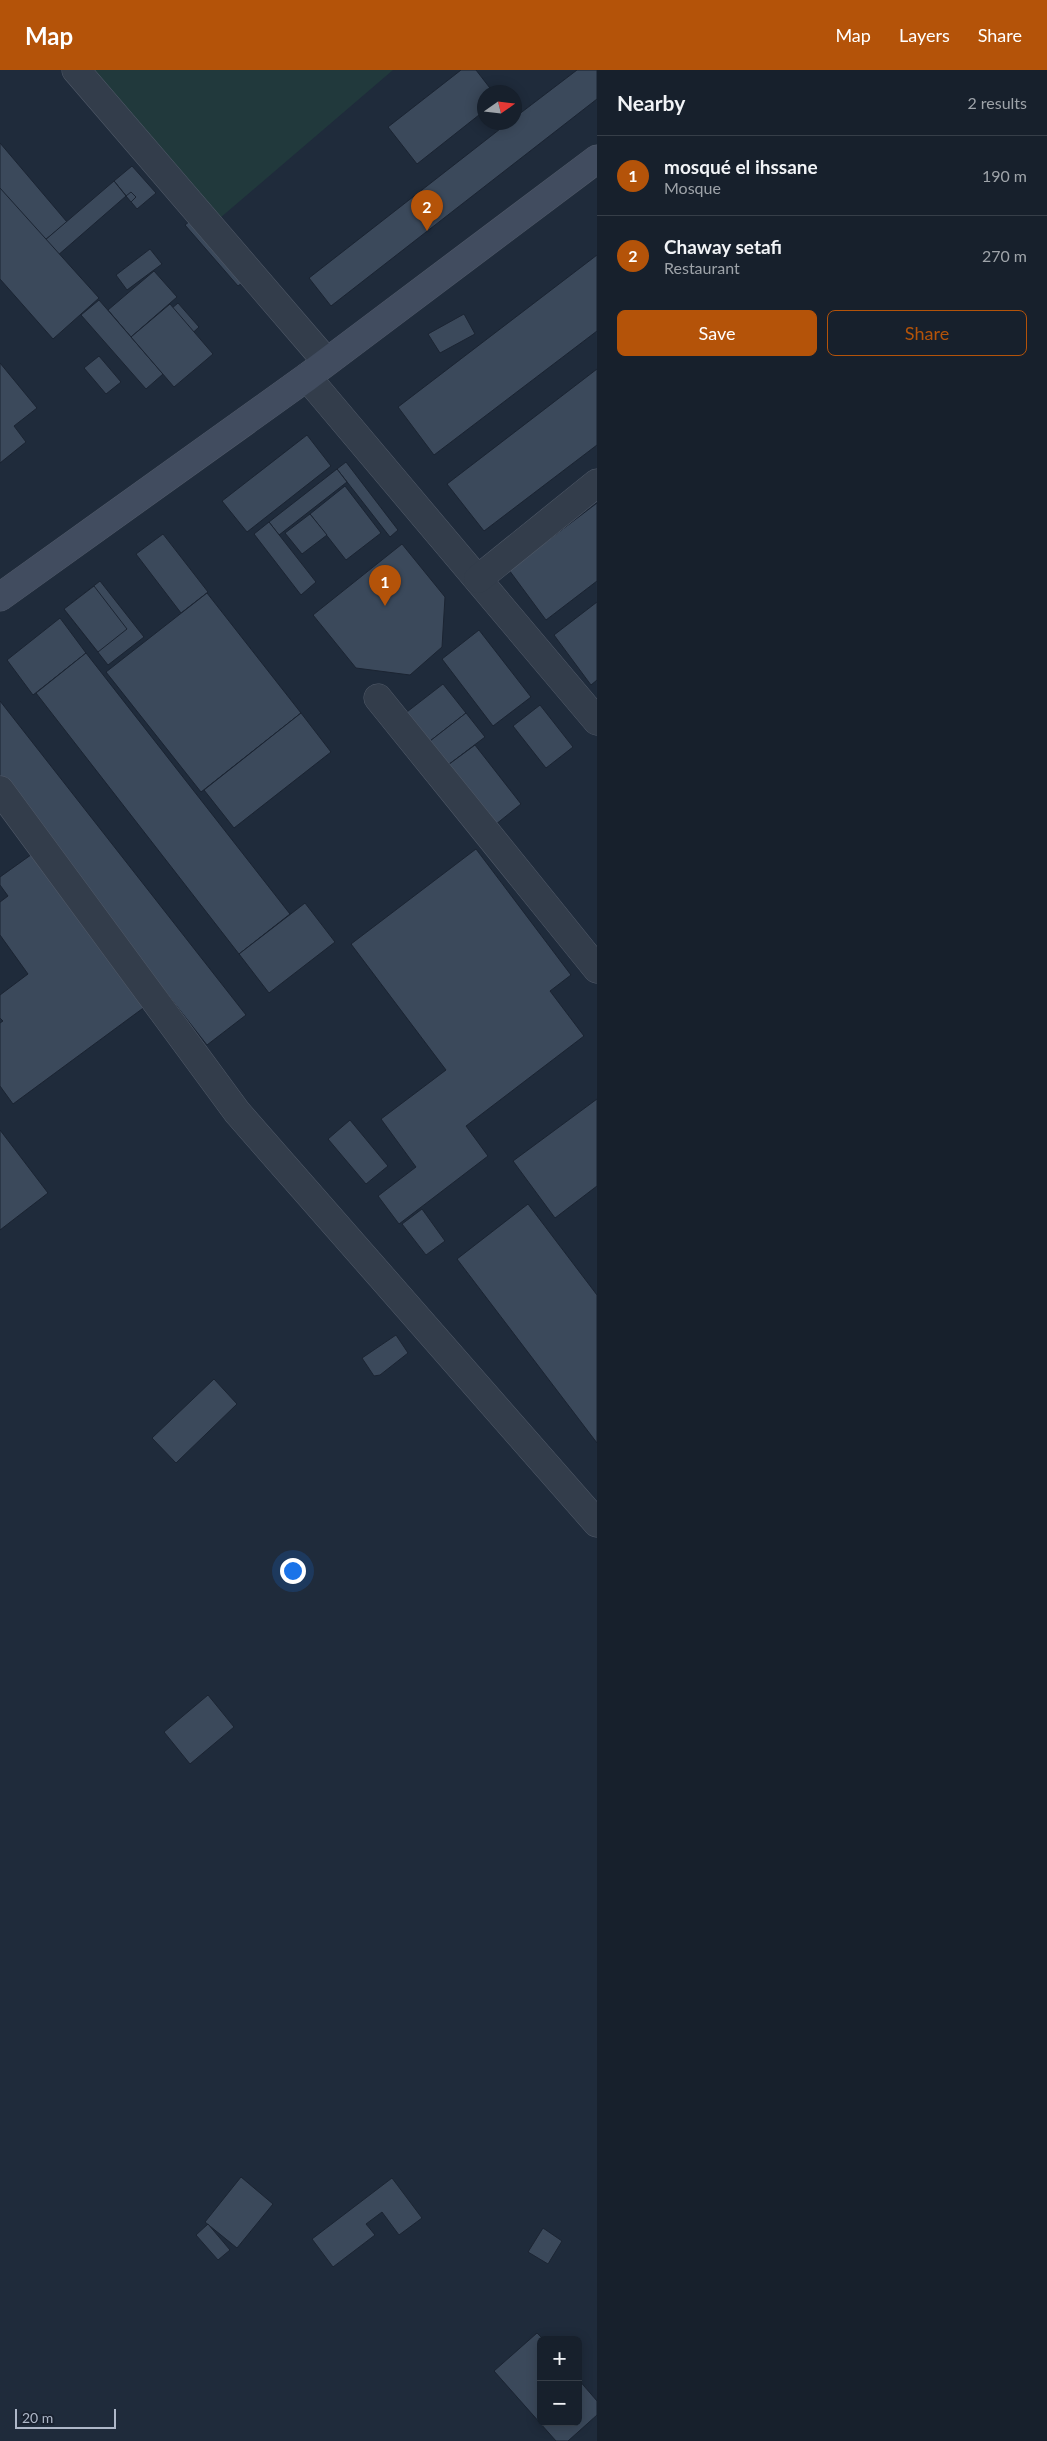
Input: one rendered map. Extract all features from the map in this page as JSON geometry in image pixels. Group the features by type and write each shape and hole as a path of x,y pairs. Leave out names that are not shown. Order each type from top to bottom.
{"main road":[{"path":"0,597 317,369 597,159"}],"street":[{"path":"76,70 317,369 478,580 597,721"},
{"path":"478,580 597,483"},
{"path":"378,698 597,969"},
{"path":"0,790 236,1112 597,1523"}],"green space":[{"path":"94,70 393,70 220,218"}],"building":[{"path":"461,70 476,70 488,85 477,85 477,117 417,164 388,127"},
{"path":"577,70 597,70 597,99 331,306 309,278 499,130 522,130 522,112"},
{"path":"0,143 67,222 44,241 0,189"},
{"path":"132,166 156,193 137,209 114,181"},
{"path":"114,181 126,196 57,256 44,241"},
{"path":"0,188 99,298 53,339 0,279"},
{"path":"131,192 136,197 131,202 126,196"},
{"path":"194,218 246,280 238,286 185,225"},
{"path":"150,249 162,264 127,290 116,275"},
{"path":"597,255 597,331 434,455 398,407"},
{"path":"154,271 177,297 131,337 108,310"},
{"path":"99,300 163,374 146,389 81,315"},
{"path":"178,303 199,327 185,340 164,315"},
{"path":"170,304 213,354 174,387 131,337"},
{"path":"464,314 475,334 440,353 428,334"},
{"path":"99,356 121,382 106,394 84,368"},
{"path":"0,363 37,408 14,426 26,442 0,463"},
{"path":"597,369 597,445 484,531 447,484"},
{"path":"307,435 331,466 247,532 222,501"},
{"path":"346,462 398,530 390,537 337,469"},
{"path":"337,469 347,482 279,535 269,522"},
{"path":"345,486 381,533 346,560 310,514"},
{"path":"597,503 597,581 546,620 509,570"},
{"path":"310,514 327,535 302,554 285,533"},
{"path":"269,522 316,582 301,595 254,534"},
{"path":"163,534 208,592 181,613 136,554"},
{"path":"402,544 445,597 442,647 410,675 356,668 313,615"},
{"path":"100,581 144,637 108,665 64,609"},
{"path":"94,586 127,629 98,652 64,609"},
{"path":"207,593 301,713 201,792 106,672"},
{"path":"597,602 597,680 591,685 554,635"},
{"path":"60,618 86,653 33,695 7,660"},
{"path":"479,630 531,697 493,726 442,659"},
{"path":"86,653 290,914 239,954 36,693"},
{"path":"443,684 466,713 425,745 403,715"},
{"path":"0,701 246,1015 207,1045 0,779"},
{"path":"540,705 573,747 546,768 513,726"},
{"path":"301,713 331,752 234,828 204,790"},
{"path":"466,713 485,737 448,765 430,741"},
{"path":"475,745 521,804 495,825 448,765"},
{"path":"476,849 571,975 550,991 584,1036 466,1126 488,1156 399,1224 378,1196 416,1167 381,1119 446,1070 351,944"},
{"path":"35,852 146,1006 13,1104 0,1086 0,1023 3,1021 0,1018 0,995 28,974 0,935 0,902 8,896 0,885 0,877"},
{"path":"305,903 335,942 269,993 239,954"},
{"path":"597,1099 597,1186 555,1218 513,1161"},
{"path":"350,1120 388,1166 366,1184 328,1139"},
{"path":"0,1130 48,1193 0,1230"},
{"path":"528,1204 597,1295 597,1443 457,1259"},
{"path":"422,1209 445,1241 426,1255 402,1224"},
{"path":"396,1335 408,1353 380,1375 374,1376 362,1358"},
{"path":"214,1379 237,1404 176,1463 152,1438"},
{"path":"208,1695 234,1727 190,1764 164,1732"},
{"path":"241,2177 273,2204 237,2248 205,2222"},
{"path":"392,2178 422,2218 399,2235 382,2212 366,2224 375,2235 333,2267 312,2239"},
{"path":"208,2224 230,2250 218,2260 196,2235"},
{"path":"543,2228 562,2241 548,2264 528,2252"},
{"path":"537,2333 540,2336 537,2336 537,2420 494,2371"},
{"path":"582,2384 597,2401 597,2415 568,2441 556,2441 543,2426 582,2426"}],"place":[{"name":"Chaway setafi","path":"427,231"},
{"name":"mosqué el ihssane","path":"385,606"}]}
